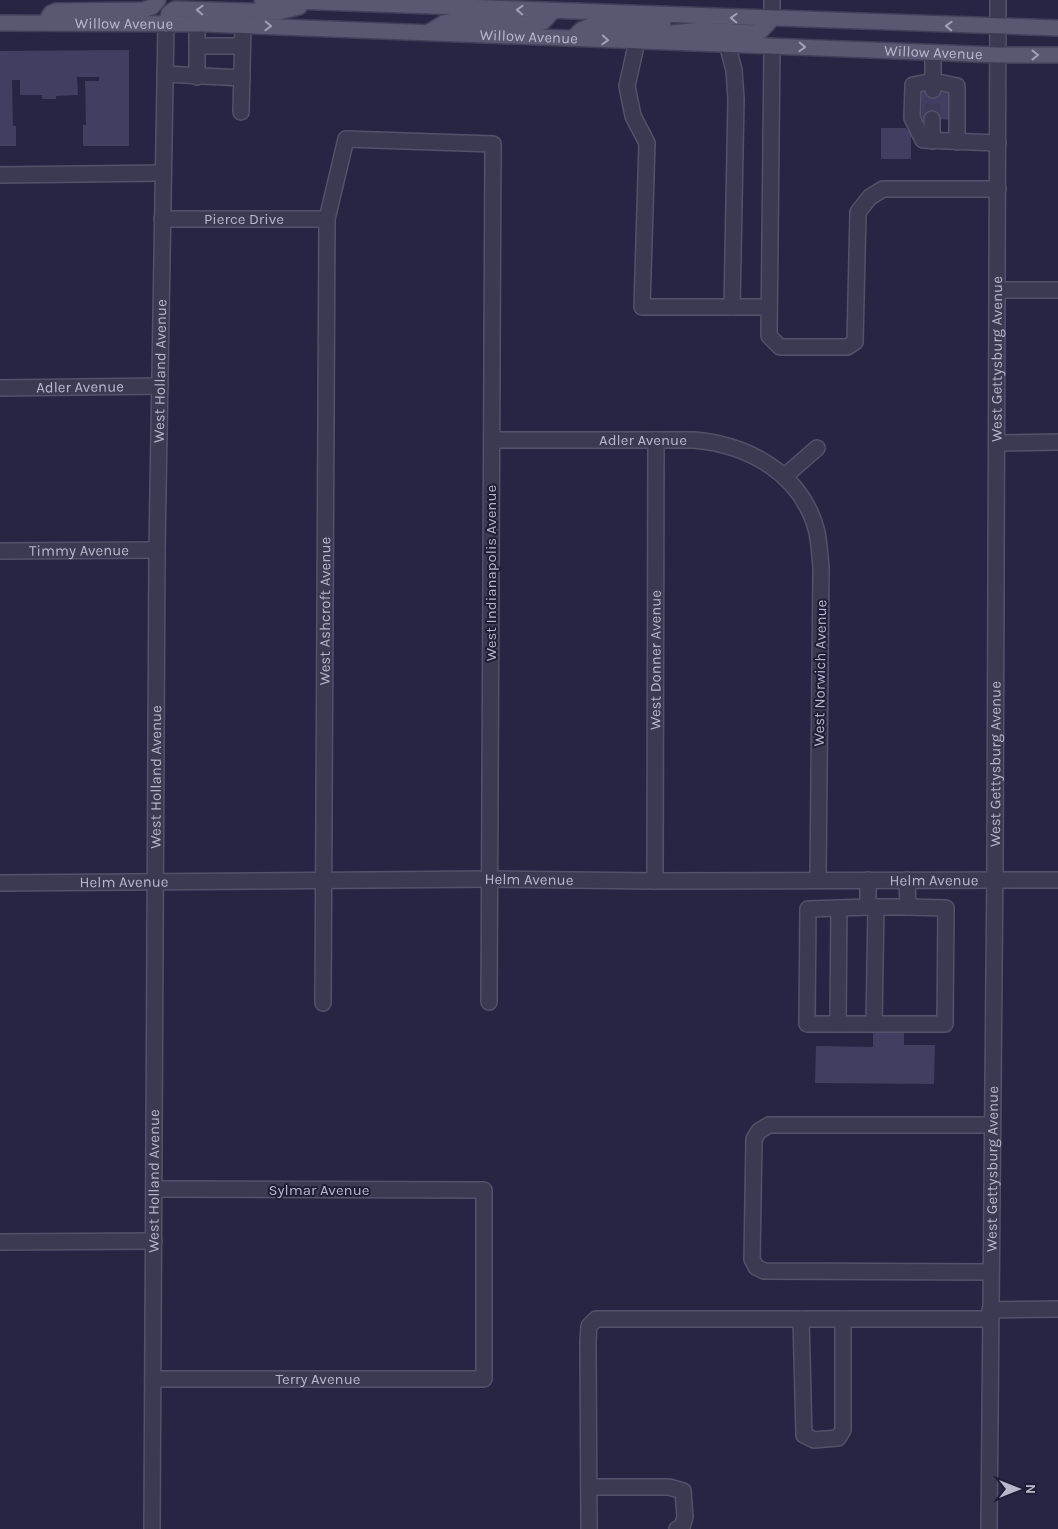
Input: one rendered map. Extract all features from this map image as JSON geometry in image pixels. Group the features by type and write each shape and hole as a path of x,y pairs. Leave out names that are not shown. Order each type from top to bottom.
{"main road":[{"path":"44,22 56,11 143,10 152,8 158,0"},
{"name":"Willow Avenue","path":"262,0 318,3 554,5 668,15 998,28 1058,28"},
{"path":"166,24 168,13 176,9 278,12 318,3"},
{"path":"428,33 444,23 455,21 528,24 542,22 554,5"},
{"path":"573,38 581,30 590,26 656,28 663,24 668,15"},
{"path":"637,41 655,34 672,32 753,33 761,31 772,19"},
{"name":"Willow Avenue","path":"0,23 197,24 998,55 1058,55"}],"street":[{"path":"772,0 772,19"},
{"name":"West Gettysburg Avenue","path":"989,1529 991,1125 995,880 998,0"},
{"name":"West Holland Avenue","path":"152,1529 157,550 166,24"},
{"path":"196,77 197,24"},
{"path":"242,112 243,26"},
{"path":"637,41 627,86 632,116 647,143 642,307 769,308"},
{"path":"727,44 734,70 736,99 732,308"},
{"path":"197,46 242,46"},
{"path":"772,46 769,336 780,348 847,348 855,342 858,212 870,197 883,189 998,189"},
{"path":"933,52 933,85"},
{"path":"165,74 179,73 196,77 242,78"},
{"path":"957,142 957,86 913,85 912,118 923,140 932,141 957,142 998,143"},
{"path":"932,119 932,141"},
{"name":"West Indianapolis Avenue","path":"346,139 494,144 489,1002"},
{"name":"West Ashcroft Avenue","path":"323,1003 322,881 327,218 346,139"},
{"path":"0,175 163,173"},
{"name":"Pierce Drive","path":"162,219 327,218"},
{"path":"998,290 1058,290"},
{"name":"Adler Avenue","path":"0,388 160,386"},
{"name":"Adler Avenue","path":"492,440 716,442 741,449 763,459 785,476"},
{"name":"West Donner Avenue","path":"654,881 656,440"},
{"path":"997,443 1058,442"},
{"path":"785,476 817,448"},
{"name":"West Norwich Avenue","path":"785,476 803,500 816,532 821,567 818,880"},
{"name":"Timmy Avenue","path":"0,551 157,550"},
{"name":"Helm Avenue","path":"0,883 489,879 654,881 1058,880"},
{"path":"868,880 872,907 874,1023"},
{"path":"907,880 908,907"},
{"path":"908,907 946,908 944,1024 807,1024 808,909 908,907"},
{"path":"838,1024 839,908"},
{"path":"990,1272 764,1271 756,1267 752,1259 754,1139 759,1131 769,1125 991,1125"},
{"name":"Sylmar Avenue","path":"154,1189 484,1190 484,1380"},
{"path":"0,1242 154,1241"},
{"path":"589,1529 588,1341 589,1326 596,1319 843,1319 990,1314 1058,1309"},
{"path":"801,1319 804,1435 814,1440 838,1438 843,1430 843,1319"},
{"name":"Terry Avenue","path":"153,1380 484,1380"},
{"path":"589,1487 669,1487 683,1491 685,1517 682,1528 677,1529"}],"building":[{"path":"129,50 129,146 83,146 83,125 86,125 85,81 99,81 99,77 77,77 78,95 56,96 56,99 42,99 42,95 20,95 20,80 12,80 13,126 16,126 16,146 0,146 0,51"},
{"path":"922,89 955,91 954,120 921,118"},
{"path":"881,128 906,128 911,134 911,159 881,159"},
{"path":"873,1028 904,1029 904,1045 935,1045 934,1084 815,1083 816,1046 873,1047"}],"tunnel":[{"path":"932,119 933,90"}]}
